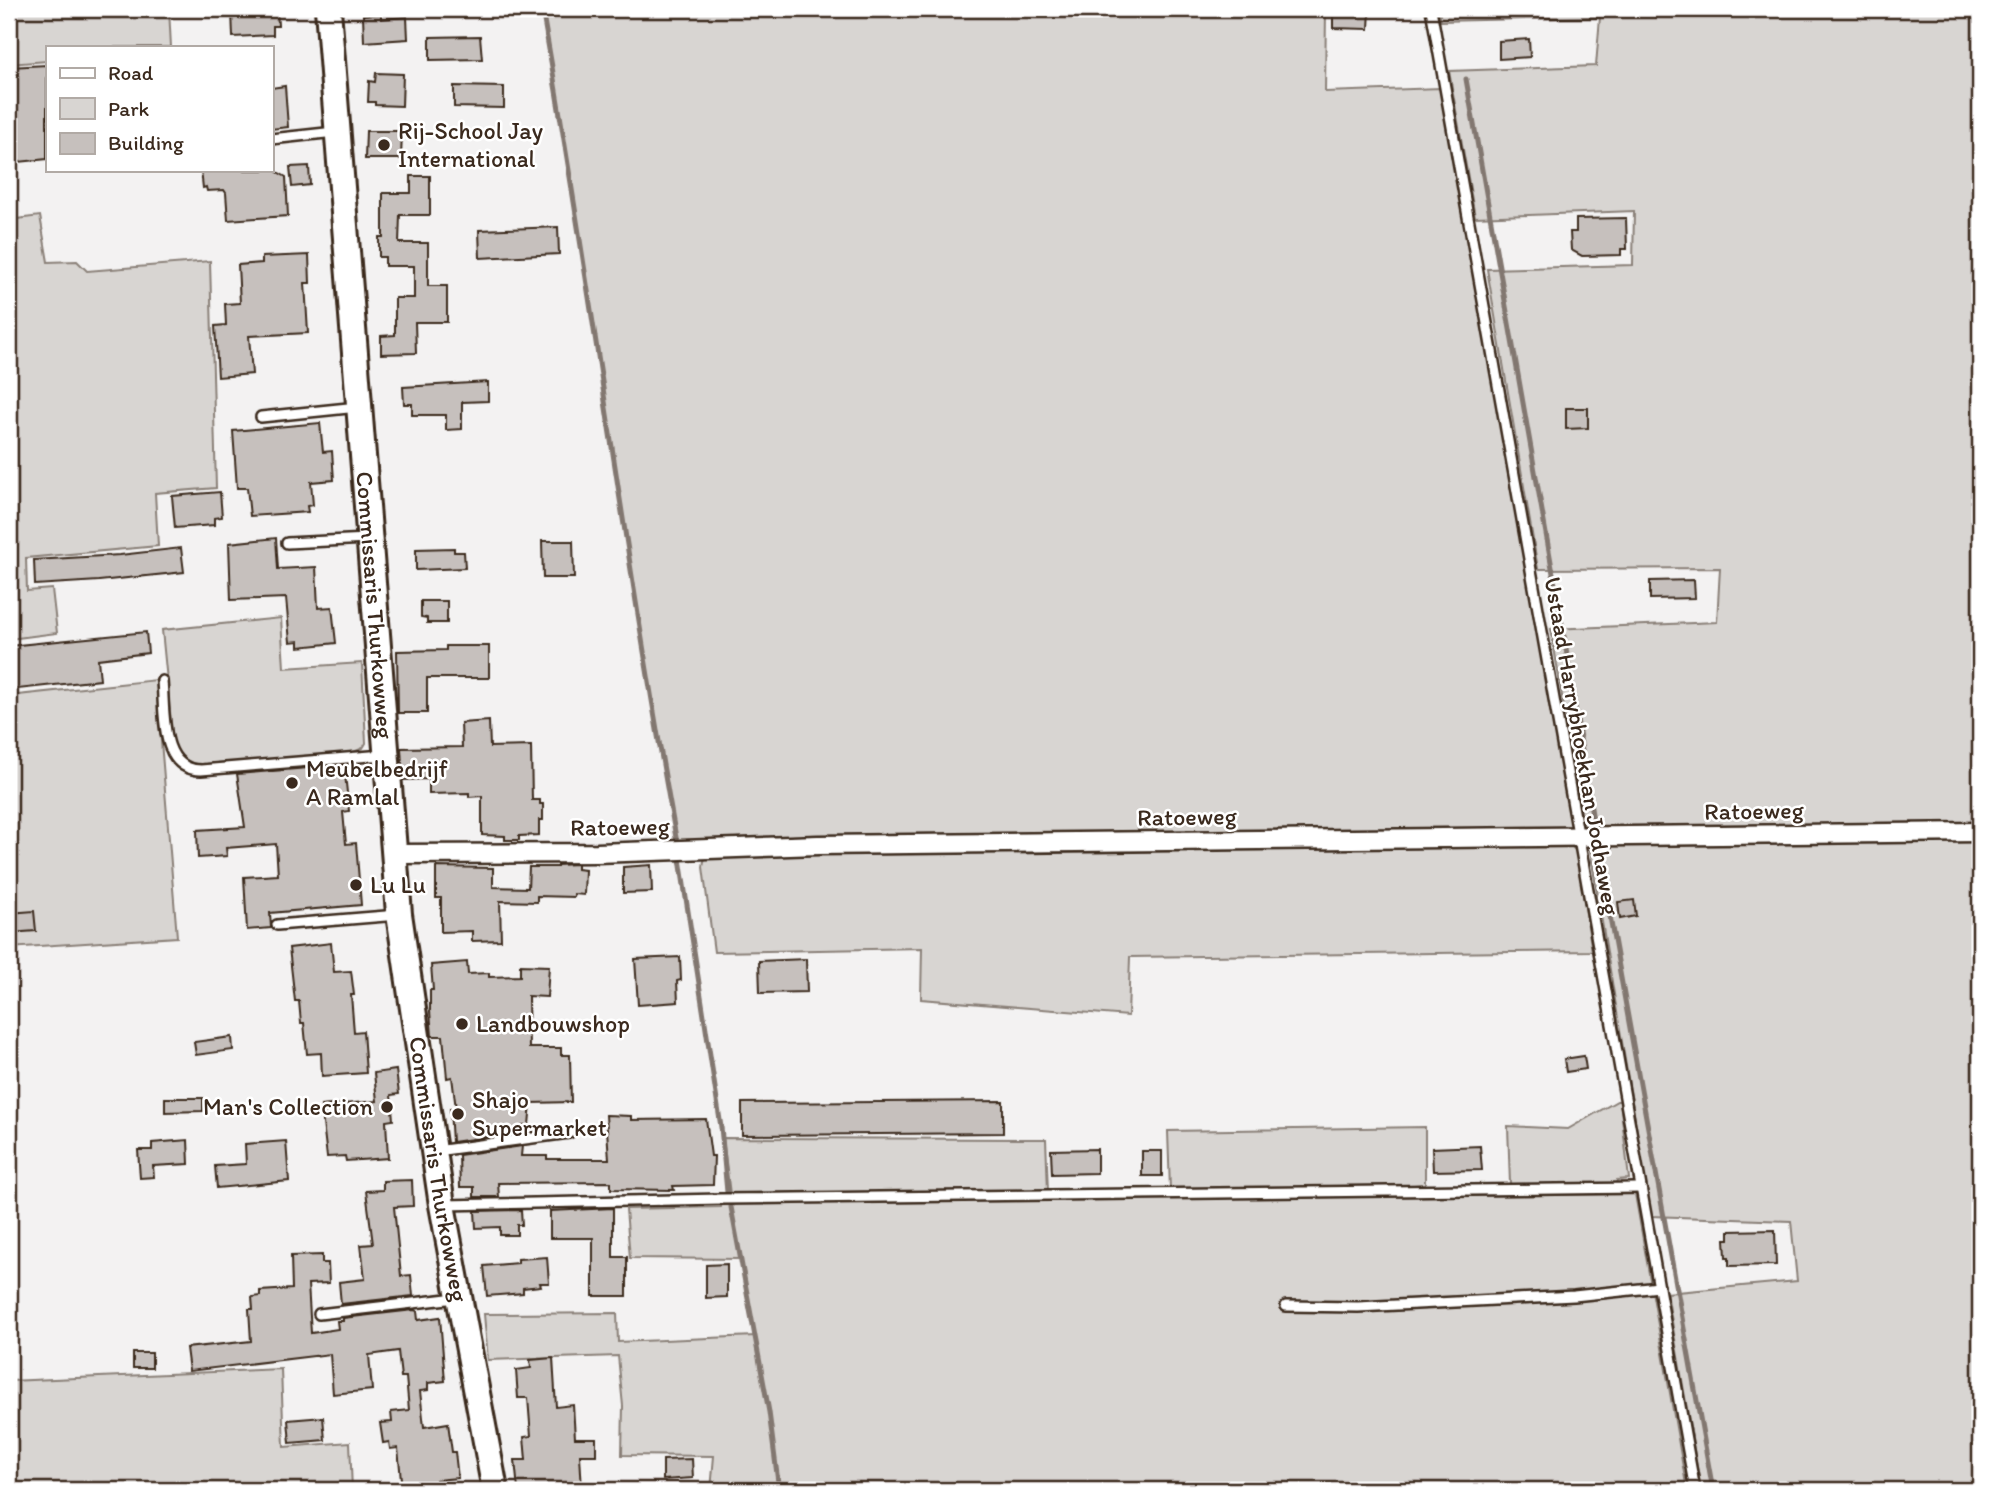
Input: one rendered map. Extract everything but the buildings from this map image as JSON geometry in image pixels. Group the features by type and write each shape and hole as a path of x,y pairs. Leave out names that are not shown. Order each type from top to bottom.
{"main road":[{"name":"Commissaris Thurkowweg","path":"328,9 399,914 442,1205 495,1490"}],"street":[{"name":"Ratoeweg","path":"395,854 609,852 818,845 1980,832"}],"lane":[{"name":"Ustaad Harrybhoekhan Jodhaweg","path":"1432,9 1577,836 1625,1088 1639,1188 1695,1490"},
{"path":"273,139 337,132"},
{"path":"261,417 360,407"},
{"path":"288,543 370,539"},
{"path":"162,681 169,747 177,762 184,768 201,770 385,755"},
{"path":"277,925 399,914"},
{"path":"436,1151 569,1133"},
{"path":"442,1205 1639,1188"},
{"path":"1286,1306 1359,1307 1574,1296 1659,1287"},
{"path":"319,1314 458,1298"}],"green space":[{"path":"9,9 169,9 171,46 46,46 46,61 9,64"},
{"path":"542,9 1326,9 1325,92 1441,88 1572,831 677,843 641,635"},
{"path":"1439,9 1980,9 1980,828 1585,829 1551,629 1717,622 1720,568 1538,569 1487,269 1633,265 1634,211 1475,217 1449,71 1596,66 1600,17 1441,21"},
{"path":"40,216 48,262 77,261 87,271 210,261 216,488 155,493 158,546 26,558 27,591 52,589 57,633 9,639 9,220"},
{"path":"281,618 284,668 362,663 366,743 363,748 349,754 204,766 188,763 181,757 173,742 162,630"},
{"path":"156,680 177,937 9,948 9,696"},
{"path":"1980,836 1980,1490 1701,1490 1667,1293 1797,1281 1791,1221 1651,1216 1590,850 1593,843"},
{"path":"1568,843 1576,851 1592,951 1130,957 1128,1016 921,999 922,948 714,952 703,867 709,854"},
{"path":"1620,1101 1629,1179 1617,1180 1616,1184 1510,1184 1508,1126 1568,1129"},
{"path":"1425,1127 1425,1184 1381,1188 1170,1190 1168,1131"},
{"path":"723,1138 1046,1139 1048,1192 730,1194"},
{"path":"1635,1194 1687,1490 711,1490 714,1456 622,1455 623,1406 618,1356 488,1360 484,1314 617,1313 618,1342 755,1336 741,1259 630,1258 626,1209 721,1207 722,1203"},
{"path":"281,1369 284,1447 350,1442 352,1490 9,1490 9,1381"}],"waterway":[{"path":"542,9 641,635 677,843"},
{"path":"1466,79 1564,636 1593,821"},
{"path":"1598,850 1713,1490"},
{"path":"680,859 721,1127 727,1192"},
{"path":"731,1207 769,1412 779,1490"}],"place":[{"name":"Rij-School Jay International","path":"384,145"},
{"name":"Meubelbedrijf A Ramlal","path":"292,783"},
{"name":"Lu Lu","path":"356,885"},
{"name":"Landbouwshop","path":"462,1024"},
{"name":"Man's Collection","path":"387,1107"},
{"name":"Shajo Supermarket","path":"458,1114"}]}
